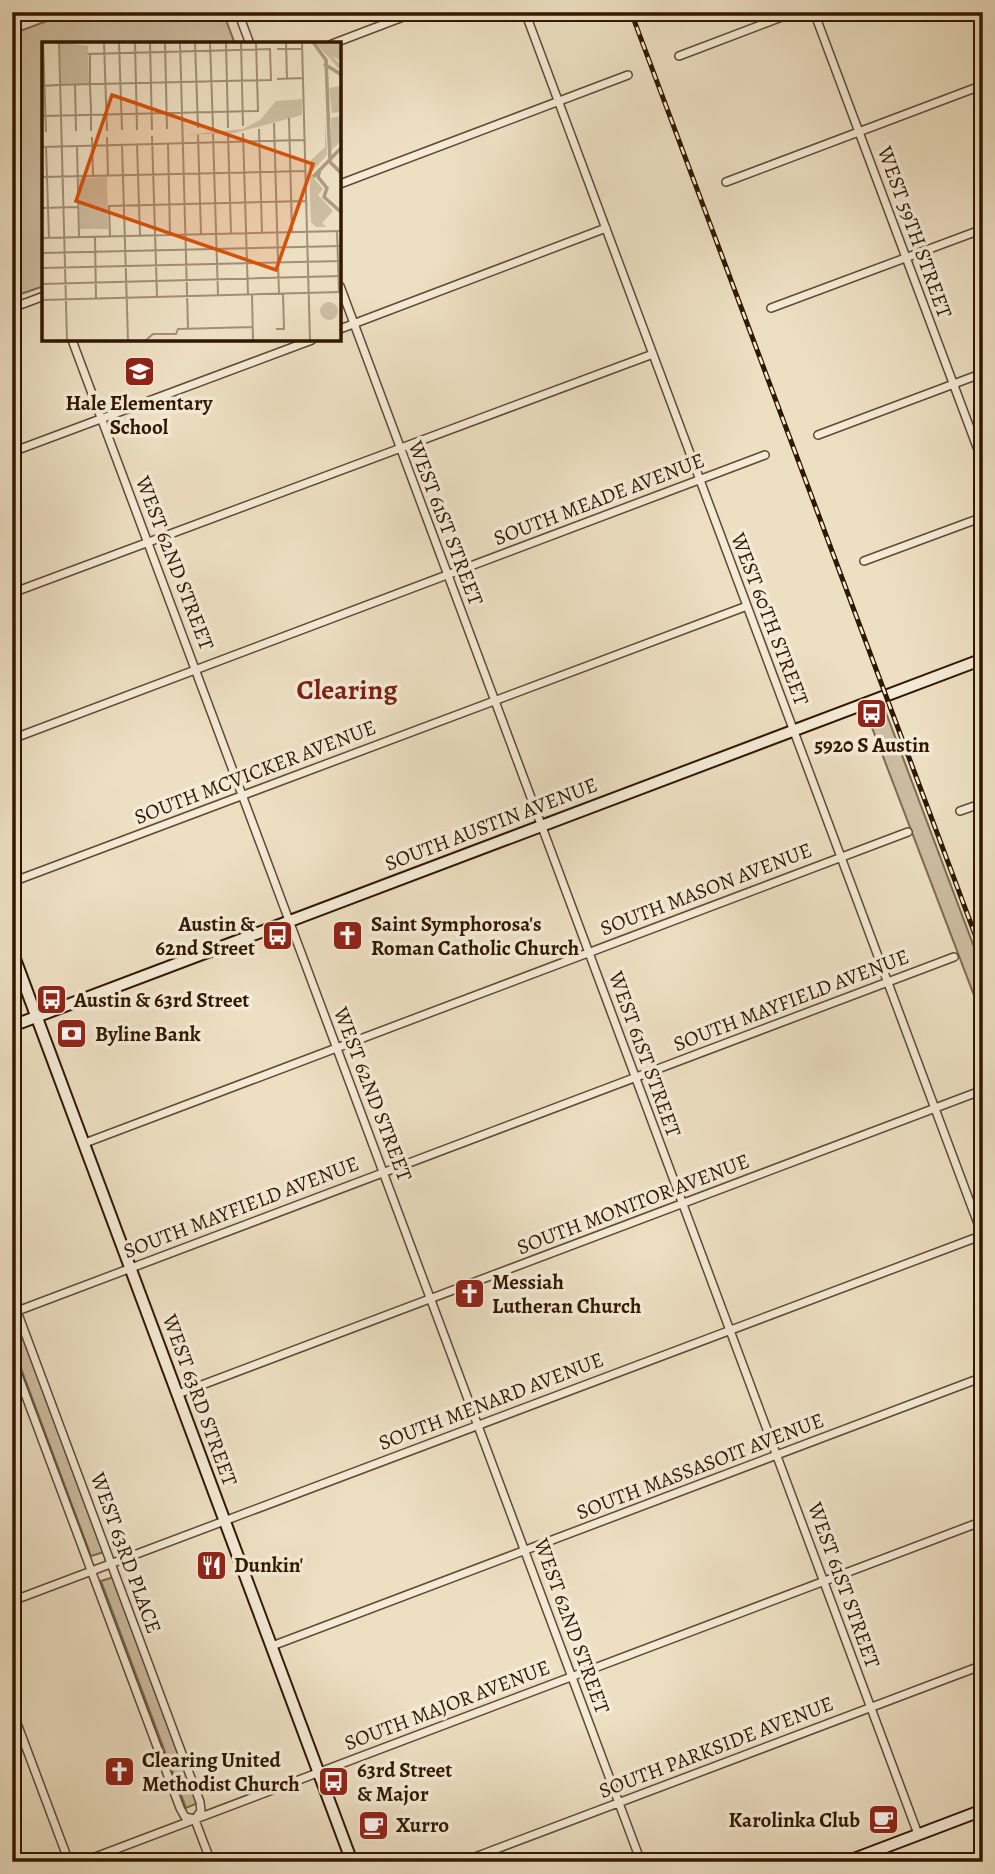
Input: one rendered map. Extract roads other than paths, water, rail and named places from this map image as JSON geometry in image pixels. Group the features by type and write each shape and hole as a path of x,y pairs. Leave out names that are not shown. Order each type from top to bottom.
{"main road":[{"name":"SOUTH AUSTIN AVENUE","path":"12,1026 983,659"},
{"name":"WEST 63RD STREET","path":"12,951 352,1862"},
{"path":"846,1862 983,1810"}],"street":[{"path":"12,20 34,12"},
{"path":"238,12 249,42"},
{"path":"337,42 416,12"},
{"name":"WEST 60TH STREET","path":"525,12 983,1235"},
{"path":"679,56 795,12"},
{"name":"WEST 59TH STREET","path":"814,12 983,463"},
{"path":"341,184 628,75"},
{"path":"726,182 983,85"},
{"path":"341,329 606,228"},
{"path":"771,308 983,229"},
{"name":"WEST 61ST STREET","path":"341,289 918,1834"},
{"path":"12,308 42,297"},
{"name":"WEST 62ND STREET","path":"72,341 641,1862"},
{"path":"12,452 309,341"},
{"path":"12,593 653,354"},
{"path":"818,435 983,373"},
{"name":"SOUTH MEADE AVENUE","path":"12,739 765,455"},
{"path":"864,561 983,517"},
{"name":"SOUTH MCVICKER AVENUE","path":"12,882 747,606"},
{"path":"960,811 983,803"},
{"name":"SOUTH MASON AVENUE","path":"85,1143 908,832"},
{"name":"SOUTH MAYFIELD AVENUE","path":"15,1312 954,957"},
{"name":"SOUTH MONITOR AVENUE","path":"178,1394 983,1090"},
{"name":"SOUTH MENARD AVENUE","path":"12,1601 983,1235"},
{"name":"WEST 63RD PLACE","path":"12,1298 200,1802 201,1811 195,1819"},
{"name":"WEST 63RD PLACE","path":"12,1359 180,1808 185,1817 195,1819"},
{"name":"SOUTH MASSASOIT AVENUE","path":"272,1646 983,1377"},
{"name":"SOUTH MAJOR AVENUE","path":"82,1862 983,1521"},
{"name":"SOUTH PARKSIDE AVENUE","path":"462,1862 983,1665"},
{"path":"12,1710 69,1862"},
{"name":"WEST 63RD PLACE","path":"195,1819 211,1862"}],"railway":[{"path":"631,12 983,956"}],"place":[{"name":"Hale Elementary School","path":"139,371"},
{"name":"5920 S Austin","path":"872,713"},
{"name":"Austin & 62nd Street","path":"278,936"},
{"name":"Saint Symphorosa's Roman Catholic Church","path":"348,936"},
{"name":"Austin & 63rd Street","path":"51,1000"},
{"name":"Byline Bank","path":"72,1034"},
{"name":"Messiah Lutheran Church","path":"469,1294"},
{"name":"Dunkin'","path":"211,1565"},
{"name":"Clearing United Methodist Church","path":"119,1772"},
{"name":"63rd Street & Major","path":"334,1782"},
{"name":"Karolinka Club","path":"883,1820"},
{"name":"Xurro","path":"373,1825"}],"district":[{"name":"Clearing","path":"347,689"}]}
